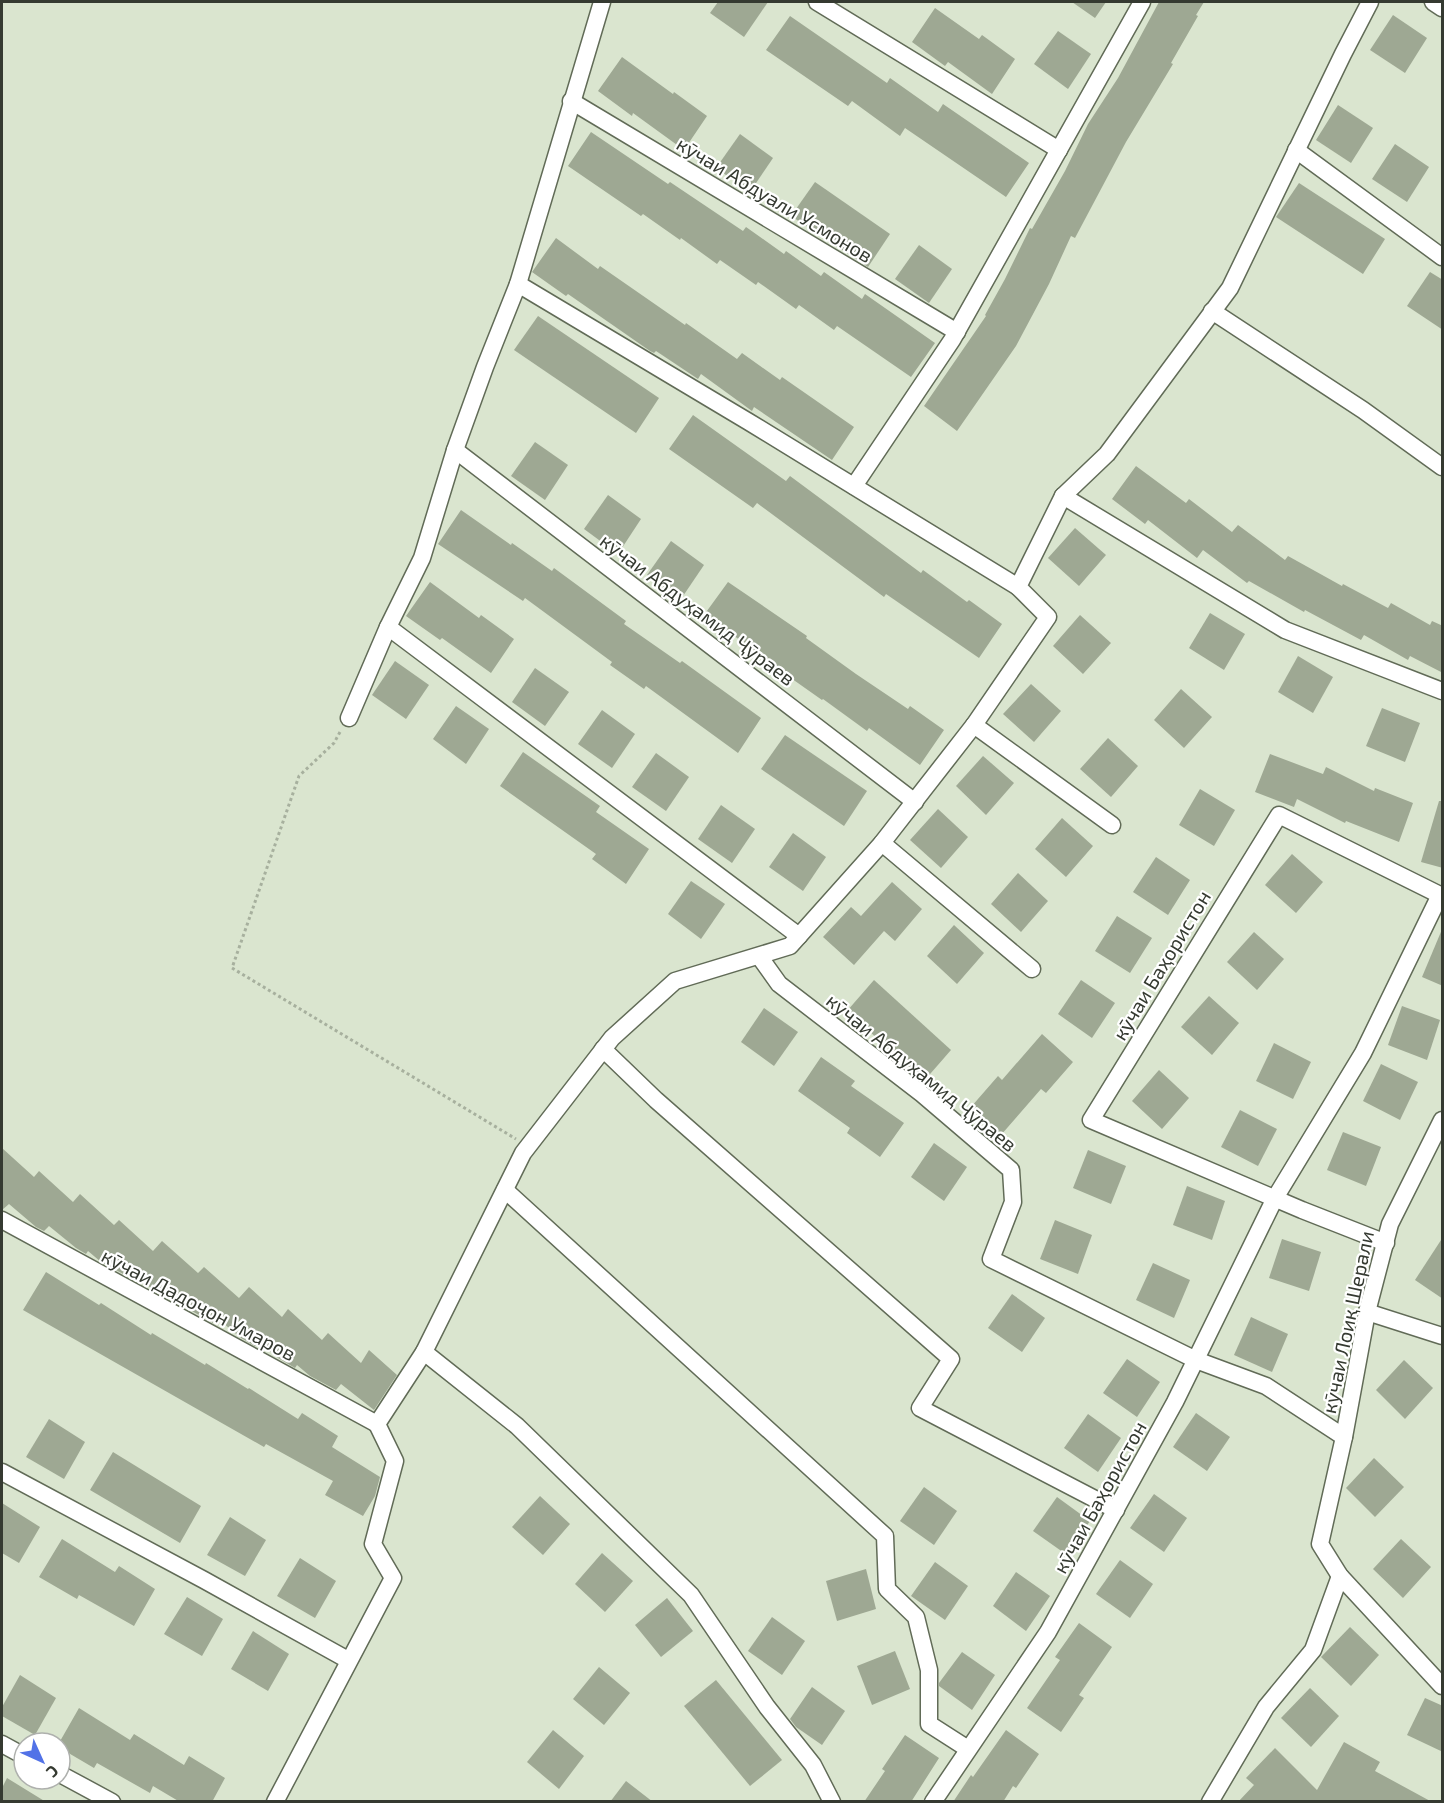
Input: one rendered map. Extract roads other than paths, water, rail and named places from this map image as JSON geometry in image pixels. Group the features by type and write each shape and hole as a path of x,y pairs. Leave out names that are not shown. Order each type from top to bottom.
{"street":[{"path":"349,718 388,627 422,558 455,450 484,367 518,284 602,2"},
{"path":"818,2 1059,150"},
{"path":"854,486 957,332 1142,2"},
{"path":"1018,587 1062,496 1107,454 1230,288 1370,2"},
{"path":"1433,2 1443,8"},
{"name":"кӯчаи Абдуали Усмонов","path":"571,101 957,332"},
{"path":"1296,150 1443,257"},
{"path":"275,1802 393,1578 373,1544 395,1461 377,1424 424,1352 528,1146 612,1038 675,981 790,946 882,843 915,802 974,725 1048,617 1018,587 518,284"},
{"path":"1212,311 1363,410 1443,467"},
{"name":"кӯчаи Абдуҳамид Ҷӯраев","path":"455,450 915,802"},
{"path":"1062,496 1285,630 1443,691"},
{"path":"388,627 799,936"},
{"path":"974,725 1112,825"},
{"name":"кӯчаи Баҳористон","path":"933,1802 1048,1632 1175,1402 1275,1198 1363,1053 1441,895 1279,816 1091,1120 1275,1198 1386,1243"},
{"path":"882,843 1032,969"},
{"name":"кӯчаи Абдуҳамид Ҷӯраев","path":"759,956 779,984 922,1094 1011,1170 1013,1202 991,1259 1196,1360"},
{"path":"603,1049 656,1100 951,1359 921,1408 1116,1510"},
{"name":"кӯчаи Лоиқ Шерали","path":"1340,1576 1320,1544 1344,1437 1367,1312 1390,1224 1443,1120"},
{"path":"505,1190 885,1536 887,1589 916,1617 929,1670 929,1724 968,1749"},
{"name":"кӯчаи Дадоҷон Умаров","path":"2,1220 377,1424"},
{"path":"1367,1312 1443,1336"},
{"path":"424,1352 517,1426 691,1595 767,1707 813,1765 832,1802"},
{"path":"1196,1360 1266,1386 1344,1437"},
{"path":"2,1472 348,1660"},
{"path":"1210,1802 1266,1707 1313,1650 1340,1576 1443,1686"},
{"path":"72,1780 112,1802"}]}
